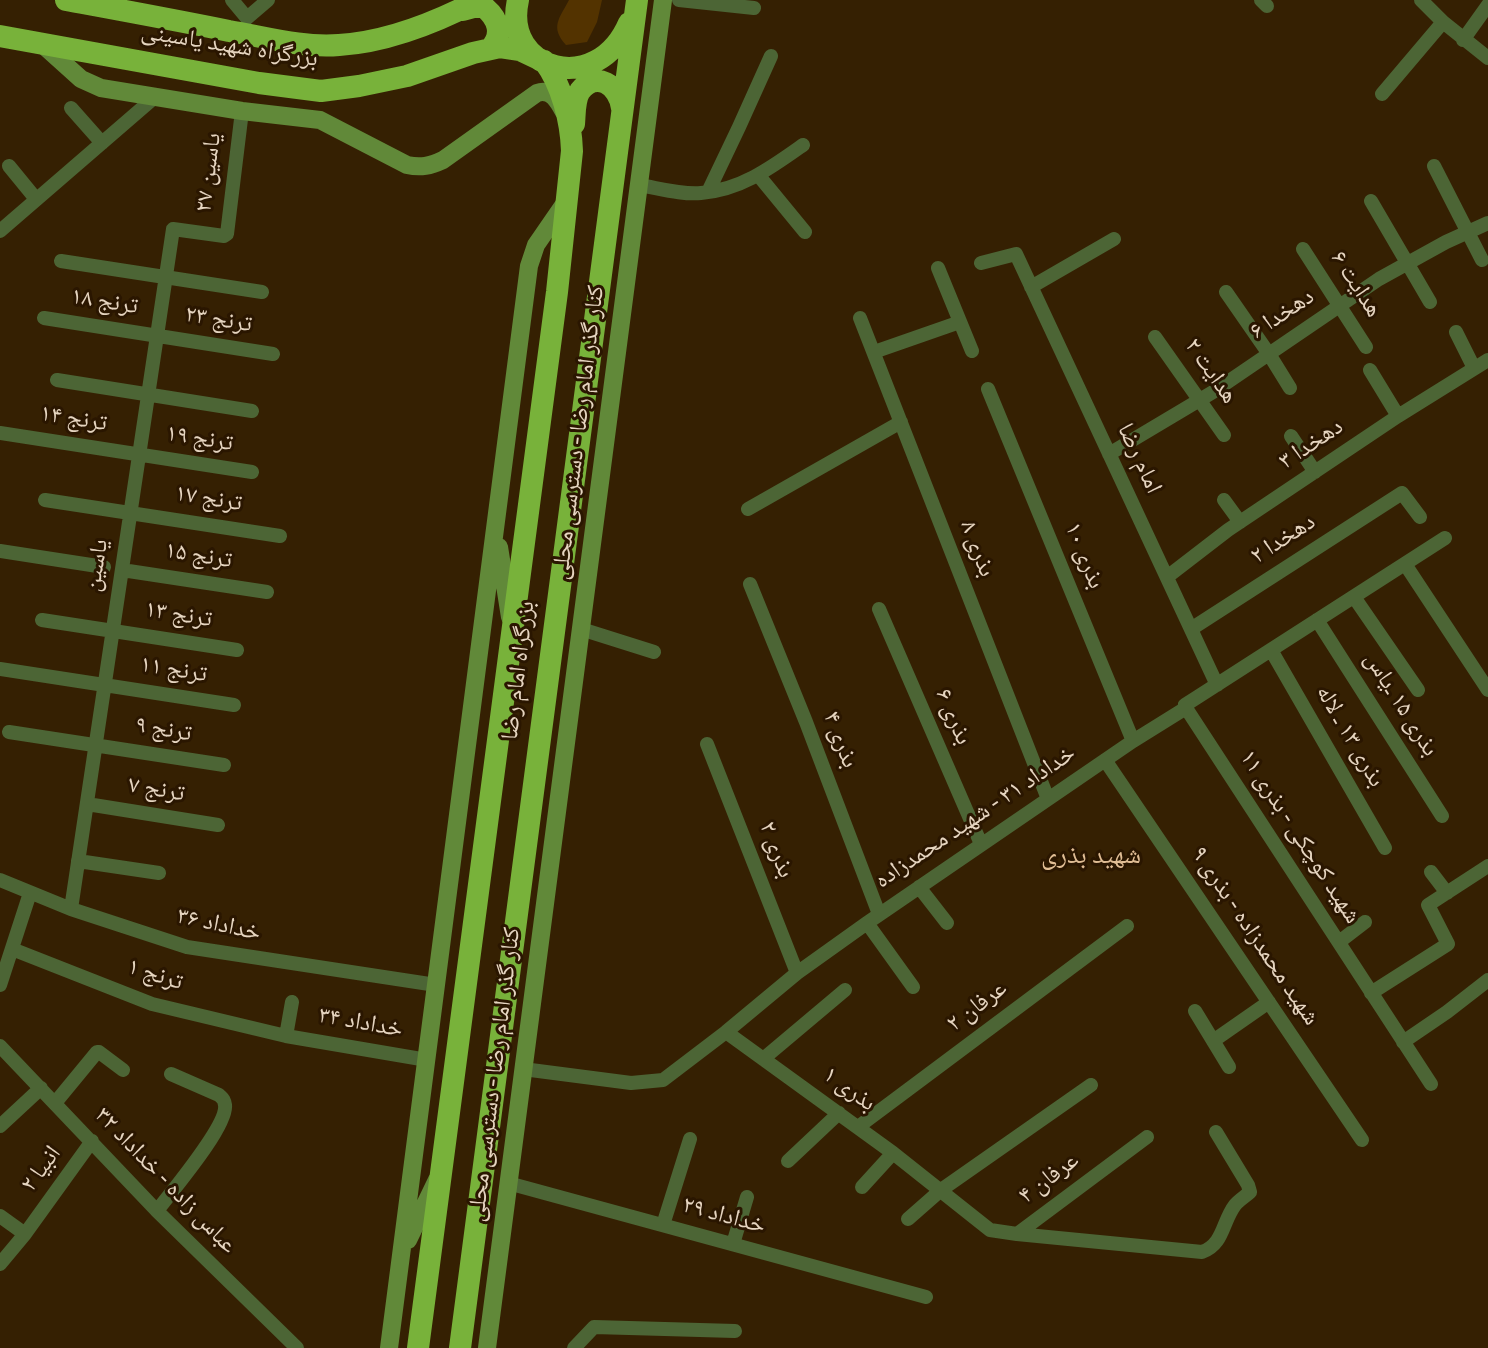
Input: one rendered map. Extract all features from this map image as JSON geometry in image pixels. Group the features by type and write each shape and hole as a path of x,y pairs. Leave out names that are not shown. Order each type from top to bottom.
{"highway":[{"name":"بزرگراه شهید یاسینی","path":"81,1 290,42 335,46 374,40 420,26 479,0"},
{"name":"بزرگراه امام رضا","path":"418,1348 557,292 572,151 568,118 554,77 520,35 516,20 518,0"},
{"name":"بزرگراه شهید یاسینی","path":"0,36 259,83 321,91 407,76 500,47 513,48 563,68 588,66 609,53 625,32 636,2"},
{"name":"بزرگراه امام رضا","path":"460,1348 636,2"},
{"path":"452,14 474,7 488,10 494,16 498,30 497,41 490,49"},
{"path":"572,151 576,100 582,89 597,82 608,84 620,95 622,108"}],"main road":[{"name":"کنار گذر امام رضا - دسترسی محلی","path":"486,1348 663,0"},
{"path":"41,43 91,85 242,111 320,120 407,165 420,167 443,160 541,91 551,95 568,118"},
{"path":"320,120 321,91"},
{"path":"389,1348 532,255 567,200"},
{"path":"586,383 604,447"},
{"path":"495,529 512,630"},
{"path":"528,827 563,761"},
{"path":"496,1068 523,1069"},
{"path":"402,1254 441,1170"},
{"path":"469,1273 486,1348"}],"street":[{"path":"232,0 247,18 268,0"},
{"path":"679,0 754,8"},
{"path":"1421,0 1463,40 1488,58"},
{"path":"1463,40 1488,5"},
{"path":"1382,94 1443,22"},
{"path":"708,192 771,56"},
{"path":"0,231 155,97"},
{"path":"71,108 102,143"},
{"name":"یاسین ۲۷","path":"173,229 227,234 242,111"},
{"path":"639,185 699,193 720,190 759,176 803,145"},
{"path":"9,166 36,199"},
{"path":"1434,166 1482,260"},
{"path":"759,176 805,232"},
{"path":"1371,201 1430,302"},
{"name":"دهخدا ۶","path":"1109,454 1200,400 1379,279 1488,223"},
{"name":"یاسین","path":"71,909 173,229"},
{"path":"1031,287 1114,239"},
{"name":"هدایت ۶","path":"1303,249 1366,347"},
{"name":"امام رضا","path":"981,263 1016,254 1217,685"},
{"path":"61,261 262,292"},
{"path":"938,268 972,351"},
{"path":"1226,292 1290,388"},
{"name":"ترنج ۱۸","path":"44,318 157,336"},
{"name":"بذری ۸","path":"860,318 1048,799"},
{"path":"874,352 960,322"},
{"path":"1456,332 1474,368"},
{"name":"ترنج ۲۳","path":"157,336 273,354"},
{"name":"هدایت ۲","path":"1155,337 1224,435"},
{"name":"دهخدا ۳","path":"1167,577 1240,522 1488,360"},
{"path":"1370,370 1398,416"},
{"path":"57,380 252,411"},
{"name":"بذری ۱۰","path":"988,389 1133,741"},
{"path":"748,509 901,422"},
{"name":"ترنج ۱۴","path":"0,433 139,455"},
{"path":"1291,436 1315,472"},
{"name":"ترنج ۱۹","path":"139,455 252,472"},
{"name":"دهخدا ۲","path":"1191,629 1402,493 1420,517"},
{"name":"ترنج ۱۷","path":"45,500 280,536"},
{"path":"1224,500 1240,522"},
{"name":"خداداد ۳۱ - شهید محمدزاده","path":"523,1069 631,1083 663,1080 797,973 981,844 1186,708 1185,705 1445,538"},
{"path":"0,551 104,567"},
{"path":"1405,564 1488,690"},
{"name":"ترنج ۱۵","path":"122,570 267,592"},
{"name":"بذری ۴","path":"750,584 806,722 873,919 913,987"},
{"path":"1354,597 1418,690"},
{"name":"بذری ۶","path":"879,609 981,844"},
{"name":"ترنج ۱۳","path":"42,620 237,650"},
{"name":"بذری ۱۵ ـ‌یاس","path":"1317,620 1442,816"},
{"path":"581,629 654,652"},
{"name":"بذری ۱۳ ـ لاله","path":"1271,650 1385,848"},
{"name":"ترنج ۱۱","path":"0,669 234,705"},
{"name":"شهید کوچکی - بذری ۱۱","path":"1186,708 1431,1084"},
{"name":"ترنج ۹","path":"9,732 224,765"},
{"name":"بذری ۲","path":"707,744 797,973"},
{"name":"شهید محمدزاده - بذری ۹","path":"1105,760 1362,1140"},
{"name":"ترنج ۷","path":"87,804 218,825"},
{"path":"78,861 159,873"},
{"path":"1371,993 1448,944 1428,905 1488,866"},
{"path":"1431,872 1447,893"},
{"name":"خداداد ۳۶","path":"0,880 71,909 187,947 436,985"},
{"path":"919,887 947,923"},
{"path":"0,985 30,893"},
{"path":"1339,942 1365,922"},
{"name":"عرفان ۲","path":"858,1127 1127,926"},
{"name":"ترنج ۱","path":"12,949 152,1004 286,1036"},
{"path":"1403,1042 1488,980"},
{"path":"763,1059 845,990"},
{"path":"286,1036 292,1002"},
{"path":"1213,1041 1269,1002"},
{"path":"1195,1011 1229,1067"},
{"name":"بذری ۱","path":"726,1032 941,1190"},
{"name":"خداداد ۳۴","path":"286,1036 427,1060"},
{"name":"عباس زاده - خداداد ۳۲","path":"0,1046 157,1211 296,1348"},
{"path":"55,1103 97,1052 123,1070"},
{"path":"157,1211 213,1137 226,1109 219,1095 171,1074"},
{"path":"908,1219 941,1190 1091,1085"},
{"path":"0,1126 41,1088"},
{"path":"788,1161 839,1113"},
{"path":"1017,1234 1202,1252 1211,1249 1219,1240 1235,1205 1250,1192 1216,1132"},
{"name":"عرفان ۴","path":"941,1190 990,1230 1017,1234 1147,1137"},
{"path":"663,1225 690,1139"},
{"name":"انبیا ۲","path":"0,1264 92,1141"},
{"path":"862,1187 893,1153"},
{"name":"خداداد ۲۹","path":"508,1183 926,1297"},
{"path":"733,1244 747,1197"},
{"path":"0,1216 25,1234"},
{"path":"574,1348 594,1327 735,1331"}],"shaded area":[{"path":"569,0 602,0 597,22 587,42 566,45 558,33 559,18"}],"district":[{"name":"شهید بذری","path":"1091,860"}]}
